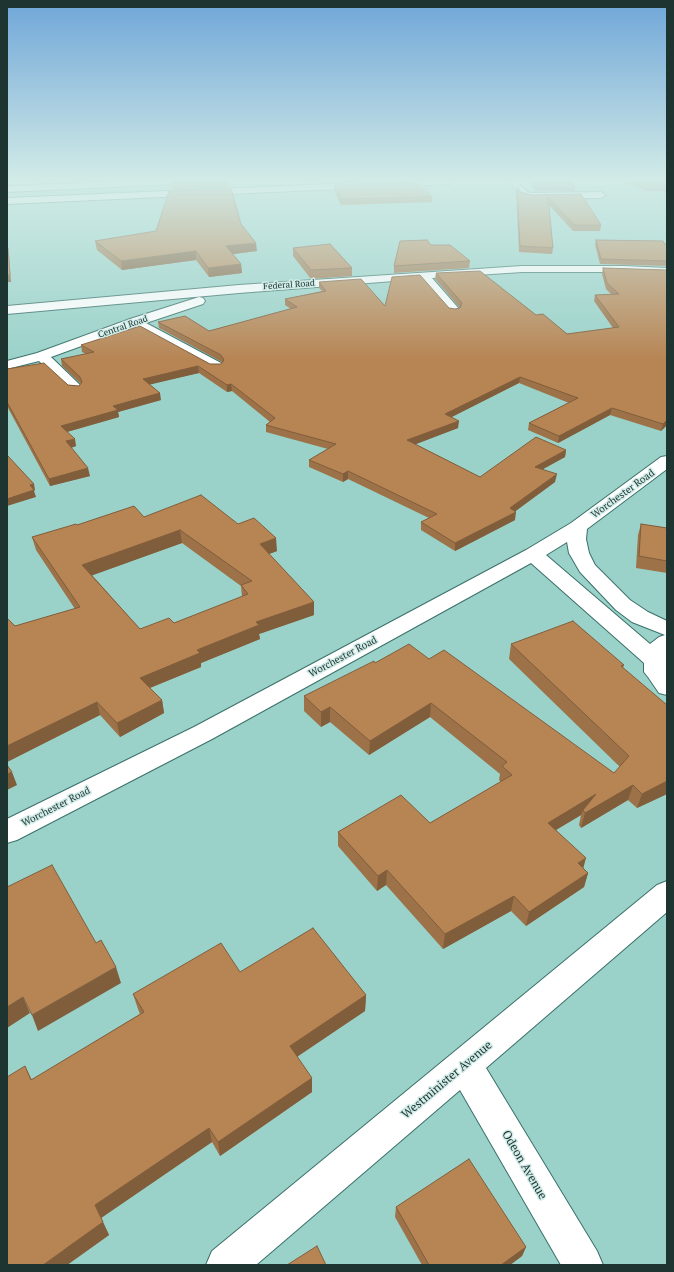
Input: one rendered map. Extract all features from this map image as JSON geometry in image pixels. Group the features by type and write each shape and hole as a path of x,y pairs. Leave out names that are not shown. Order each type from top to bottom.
{"street":[{"name":"Federal Road","path":"7,310 239,289 522,269 623,268 667,271"},
{"path":"423,275 454,310"},
{"name":"Central Road","path":"7,366 42,356 135,322 239,289"},
{"path":"135,322 216,366"},
{"path":"42,356 75,388"},
{"name":"Worchester Road","path":"7,832 210,729 533,554 578,527 667,461"},
{"path":"578,527 576,540 579,553 587,568 623,605 640,617 667,629"},
{"path":"533,554 661,651 656,672 667,687"},
{"name":"Westminister Avenue","path":"226,1265 667,894"},
{"name":"Odeon Avenue","path":"465,1065 583,1265"}],"building":[{"path":"254,240 256,243 226,246 241,264 208,268 196,251 121,261 95,241"},
{"path":"427,240 431,245 450,245 470,261 394,266 400,241"},
{"path":"520,240 552,240 553,248 520,246"},
{"path":"596,240 663,241 667,247 667,261 601,259"},
{"path":"330,244 352,268 311,270 293,248"},
{"path":"8,248 10,275 7,275"},
{"path":"603,268 667,270 667,420 663,424 612,408 559,436 529,423 578,398 520,377 445,414 459,421 407,440 480,477 536,437 566,450 535,467 557,474 510,508 516,512 455,543 421,522 437,514 348,471 343,474 309,460 336,444 266,425 275,418 231,384 227,385 198,366 143,379 160,393 113,406 118,410 61,426 75,439 66,441 88,468 49,479 7,402 7,369 44,363 68,385 79,386 82,382 80,377 61,359 94,352 81,345 140,326 210,364 221,364 224,360 221,355 158,322 185,316 209,331 297,307 285,299 326,291 319,282 361,279 385,306 392,277 420,275 449,308 455,309 460,308 462,303 436,273 480,271 536,315 543,314 567,334 619,327 595,295 619,294 607,283"},
{"path":"7,455 34,484 30,485 34,490 7,499"},
{"path":"201,495 238,524 254,518 276,538 260,544 314,602 256,622 259,625 197,650 200,653 140,678 162,700 117,723 97,702 7,746 7,618 15,626 80,607 32,537 76,524 77,525 134,506 144,517","holes":["180,530 252,581 241,585 248,594 174,623 169,618 140,629 82,565"]},
{"path":"641,524 667,528 667,561 639,556"},
{"path":"573,621 624,665 621,666 667,705 667,781 642,794 633,785 585,813 583,810 596,794 548,823 586,858 578,863 588,873 529,912 514,896 445,934 387,870 378,876 338,832 401,795 430,823 512,775 502,766 507,762 431,703 370,741 330,707 321,712 304,696 374,661 375,663 409,644 429,659 444,650 614,773 629,756 511,644"},
{"path":"7,765 12,772 7,774"},
{"path":"52,865 96,943 101,940 116,967 32,1015 23,997 7,1007 7,887"},
{"path":"313,928 366,995 290,1046 312,1078 218,1142 209,1128 95,1205 103,1222 43,1265 7,1265 7,1077 25,1066 31,1080 144,1012 133,994 221,943 240,972"},
{"path":"469,1159 526,1247 501,1265 429,1265 396,1207"},
{"path":"317,1246 326,1265 287,1265"}]}
